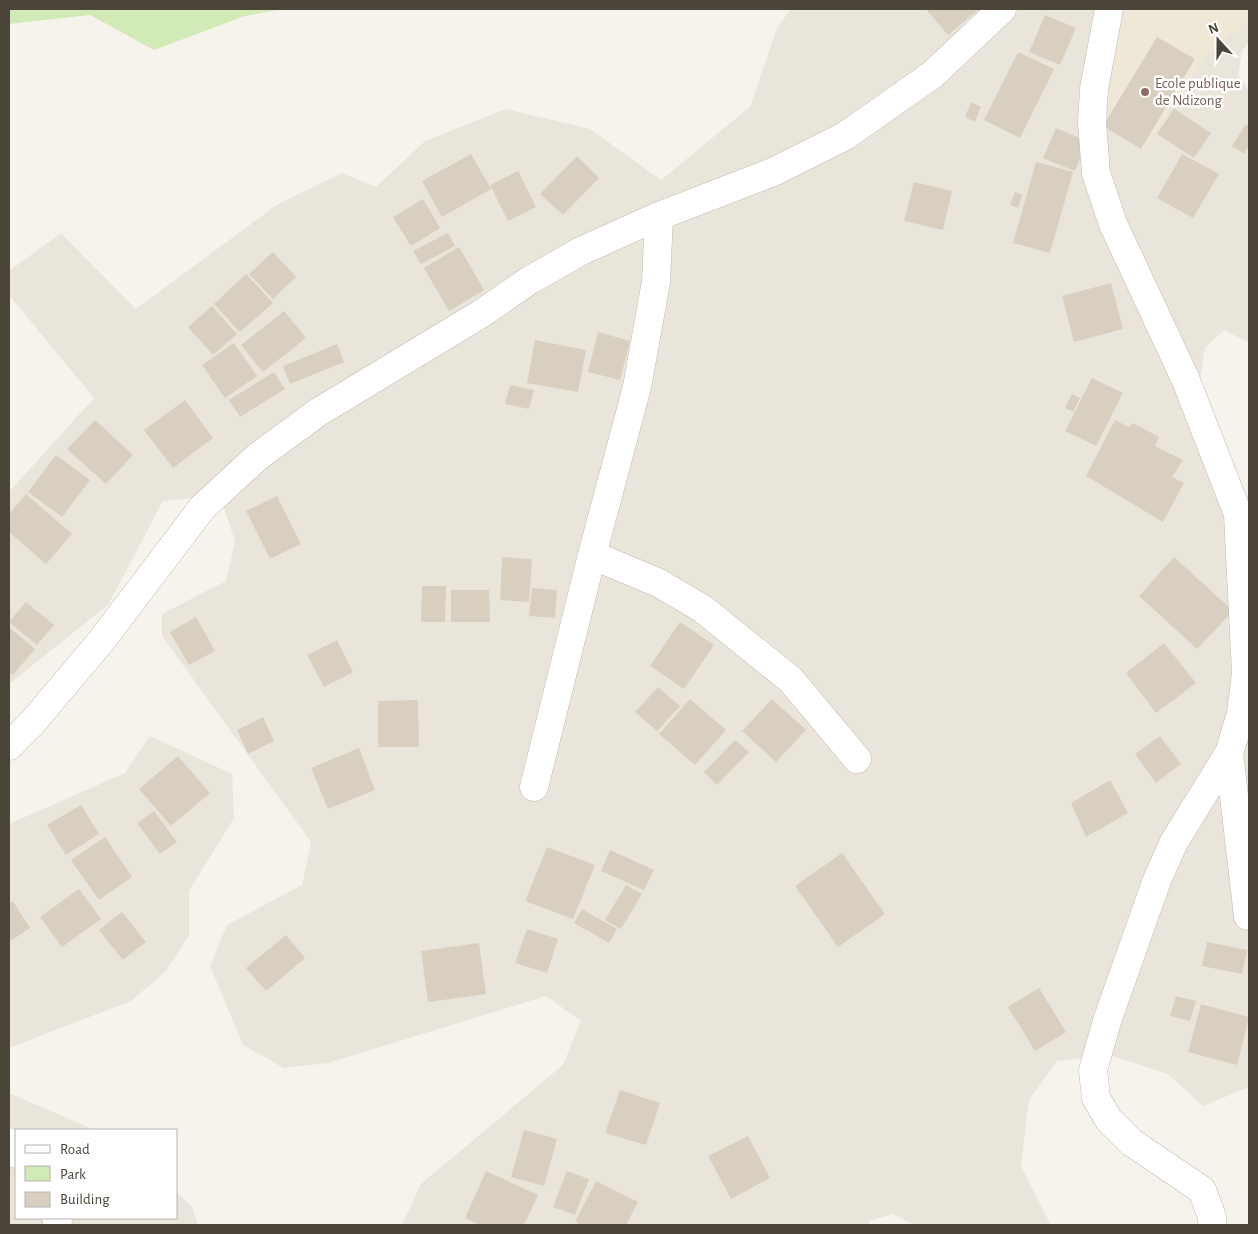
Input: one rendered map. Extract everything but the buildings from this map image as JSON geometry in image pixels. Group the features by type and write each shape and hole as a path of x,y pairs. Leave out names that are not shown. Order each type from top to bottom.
{"street":[{"path":"9,746 32,723 102,640 202,508 256,458 317,413 479,315 530,280 581,251 659,216 773,172 845,136 932,75 1002,9"},
{"path":"1109,9 1094,89 1092,123 1096,173 1113,224 1185,378 1244,518 1246,673 1241,714 1230,753 1174,842 1157,880 1107,1021 1093,1070 1096,1098 1109,1120 1131,1142 1202,1190 1212,1217 1212,1225"},
{"path":"534,787 592,555 637,386 656,282 659,216"},
{"path":"592,555 659,584 703,609 791,680 857,759"},
{"path":"1230,753 1248,916"}],"shaded area":[{"path":"791,9 1249,9 1249,42 1242,51 1238,76 1249,89 1249,343 1224,330 1205,348 1197,396 1229,481 1249,498 1249,1087 1203,1106 1168,1074 1110,1055 1057,1061 1029,1100 1021,1166 1051,1225 915,1225 892,1214 869,1221 869,1225 789,1225 789,1223 787,1225 402,1225 421,1184 563,1065 581,1021 546,996 328,1063 284,1068 243,1045 210,966 227,925 302,885 311,842 162,636 162,614 226,581 235,541 220,496 163,501 108,605 9,684 9,492 94,398 9,295 9,271 61,233 136,309 278,204 342,173 376,187 425,141 506,109 590,129 661,180 750,107 777,28"},
{"name":"Ecole publique de Ndizong","path":"1118,9 1249,9 1249,19 1205,58 1143,150 1103,126"},
{"path":"150,736 232,774 234,818 189,891 189,935 166,971 131,1001 9,1048 9,824 125,773"},
{"path":"9,1093 93,1129 15,1129 15,1219 178,1219 178,1194 192,1207 198,1225 9,1225"}],"green space":[{"path":"9,9 282,9 245,16 154,50 90,15 9,24"}],"place":[{"name":"Ecole publique de Ndizong","path":"1145,92"}]}
